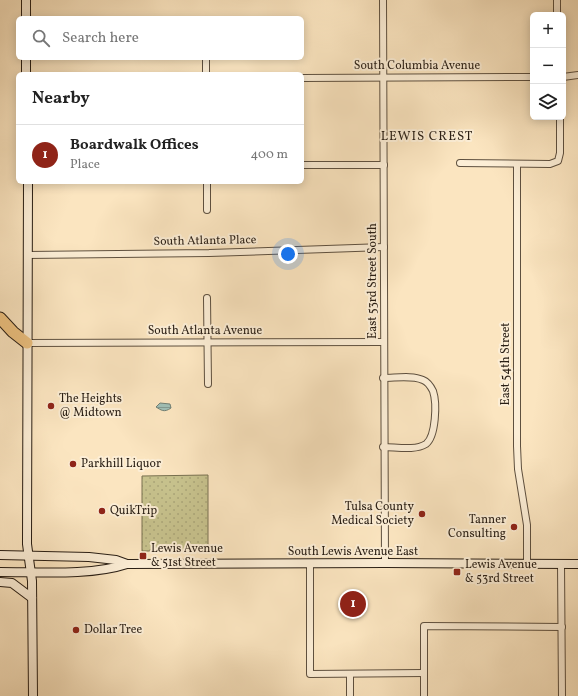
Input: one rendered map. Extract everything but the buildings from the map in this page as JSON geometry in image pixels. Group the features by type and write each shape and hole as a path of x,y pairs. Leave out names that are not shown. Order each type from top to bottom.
{"highway":[{"path":"0,318 13,332 27,343"}],"main road":[{"path":"26,0 26,16"},
{"path":"26,60 26,72"},
{"path":"28,184 27,534 32,598 32,696"},
{"name":"South Lewis Avenue East","path":"2,555 69,556 109,559 127,564"},
{"path":"95,570 95,566 97,564 109,559"},
{"name":"South Lewis Avenue East","path":"2,572 95,570 116,568 127,564 578,564"},
{"path":"3,582 12,583 32,598"}],"street":[{"name":"East 53rd Street South","path":"383,0 384,563"},
{"path":"557,0 557,12"},
{"path":"206,60 206,72"},
{"path":"566,77 578,75"},
{"name":"South Columbia Avenue","path":"304,78 530,77"},
{"path":"460,163 550,164 558,161 560,153 560,120"},
{"name":"East 54th Street","path":"517,164 517,446 518,470 527,525 527,564"},
{"path":"304,165 384,165"},
{"path":"207,184 207,210"},
{"name":"South Atlanta Place","path":"27,255 209,253 384,247"},
{"path":"207,298 208,384"},
{"name":"South Atlanta Avenue","path":"27,343 383,342"},
{"path":"383,378 414,378 428,384 434,395 435,428 431,439 427,443 415,447 383,447"},
{"path":"310,564 310,674 424,673"},
{"path":"561,564 562,696"},
{"path":"424,696 424,626 562,628"},
{"path":"350,674 350,696"}],"shaded area":[{"path":"208,475 208,551 142,551 142,476"}],"water":[{"path":"160,403 170,404 171,408 164,411 161,410 156,407"}],"place":[{"name":"The Heights @ Midtown","path":"51,406"},
{"name":"Parkhill Liquor","path":"73,464"},
{"name":"QuikTrip","path":"102,511"},
{"name":"Tulsa County Medical Society","path":"422,514"},
{"name":"Tanner Consulting","path":"514,527"},
{"name":"Lewis Avenue & 51st Street","path":"143,556"},
{"name":"Lewis Avenue & 53rd Street","path":"457,572"},
{"name":"Boardwalk Offices","path":"353,604"},
{"name":"Dollar Tree","path":"76,630"}],"district":[{"name":"LEWIS CREST","path":"427,137"}]}
